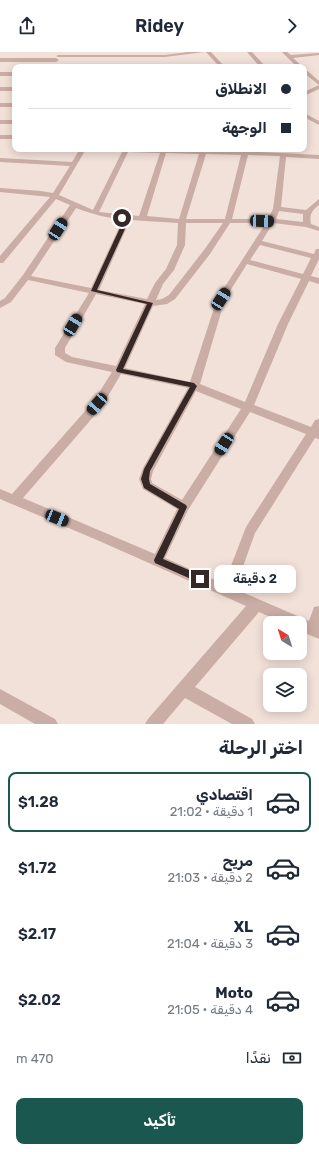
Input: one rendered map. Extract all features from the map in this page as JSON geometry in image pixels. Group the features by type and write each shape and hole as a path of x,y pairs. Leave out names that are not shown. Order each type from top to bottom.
{"street":[{"path":"0,60 58,56 202,52"},
{"path":"208,52 220,64"},
{"path":"248,52 261,64"},
{"path":"284,52 297,64"},
{"path":"164,64 165,54"},
{"path":"290,57 319,54"},
{"path":"307,73 319,86 307,92"},
{"path":"0,74 12,74"},
{"path":"0,89 12,89"},
{"path":"307,89 312,90 319,94"},
{"path":"0,105 12,105"},
{"path":"307,117 319,123"},
{"path":"0,122 12,122"},
{"path":"0,137 12,137"},
{"path":"0,261 55,196 81,152"},
{"path":"95,213 125,152"},
{"path":"142,219 163,152"},
{"path":"14,500 97,404 119,370 159,283 170,270 177,254 180,245 182,221 203,152 283,154 319,157"},
{"path":"26,277 151,303 164,302 172,297 207,252 228,221 245,153"},
{"path":"184,507 147,486 145,479 147,471 194,386 221,299 258,242 277,209 283,154"},
{"path":"0,160 74,164"},
{"path":"0,190 41,193 55,196 95,213 108,216 182,221 271,221 307,225 319,229"},
{"path":"307,225 305,218 306,212 319,201"},
{"path":"0,304 8,300 26,277 74,205"},
{"path":"277,209 306,212"},
{"path":"127,218 94,291 60,348 60,355 69,360 194,386 317,430 250,532 228,591"},
{"path":"158,560 184,507 248,406 283,324 305,277 318,254 258,242"},
{"path":"245,261 319,281"},
{"path":"0,494 158,560 284,616"},
{"path":"153,724 257,604"},
{"path":"316,631 319,612"},
{"path":"184,689 247,724"},
{"path":"0,696 50,724"}],"route":[{"path":"122,218 127,218 94,291 151,303 119,370 194,386 147,471 145,479 147,486 184,507 158,560 200,579"}]}
